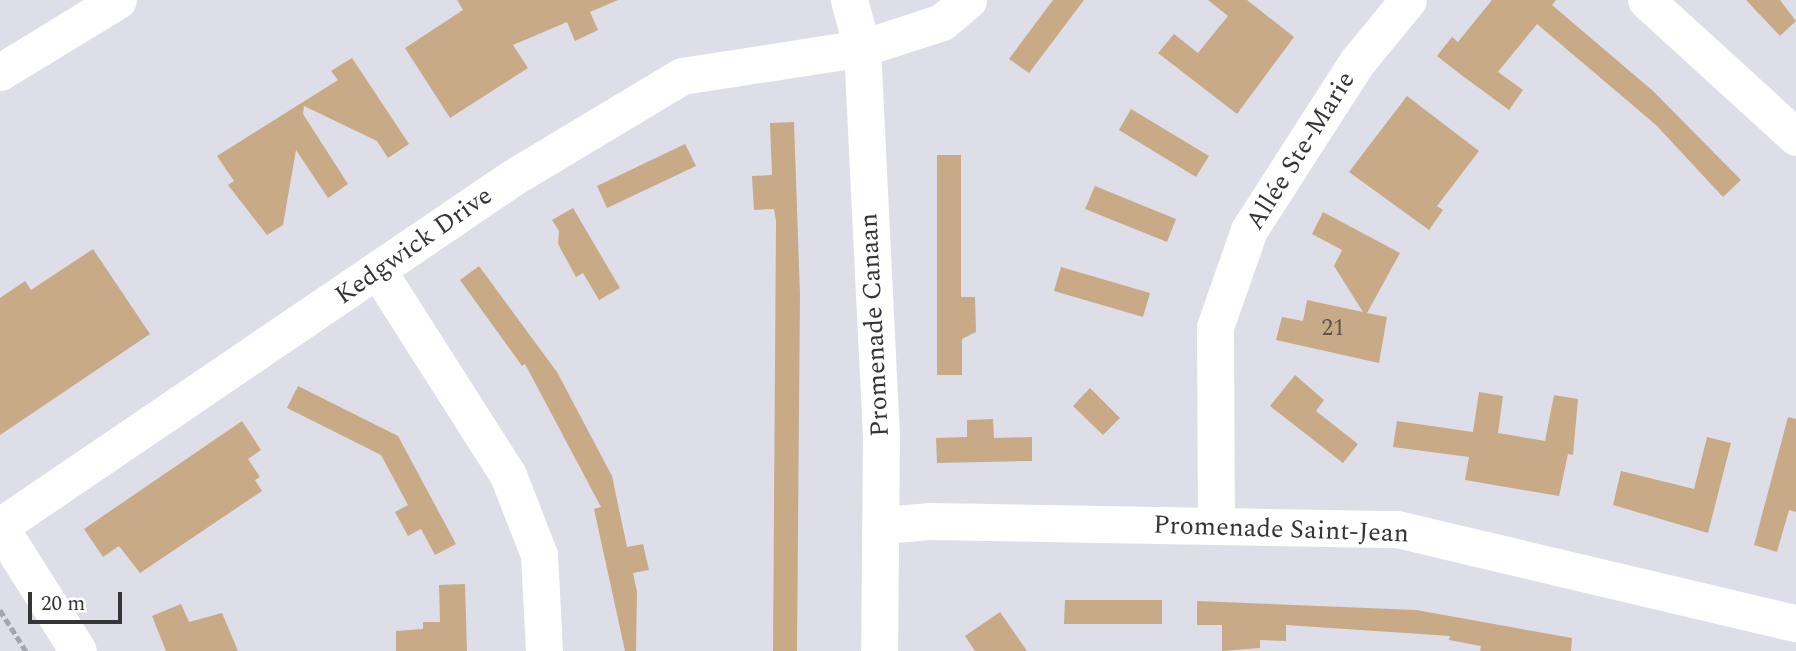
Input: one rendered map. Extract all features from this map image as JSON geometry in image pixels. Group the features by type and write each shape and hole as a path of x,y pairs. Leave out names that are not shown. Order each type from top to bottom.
{"street":[{"path":"0,72 118,0"},
{"name":"Promenade Canaan","path":"849,0 862,48 883,525 879,651"},
{"name":"Kedgwick Drive","path":"0,526 512,178 682,76 862,48 942,22 968,0"},
{"name":"Allée Ste-Marie","path":"1216,526 1215,327 1249,230 1357,62 1408,0"},
{"path":"1646,0 1796,137"},
{"path":"378,271 508,475 539,555 544,651"},
{"name":"Promenade Saint-Jean","path":"883,525 930,521 1397,529 1796,623"},
{"path":"0,526 78,651"}],"path":[{"path":"0,610 26,651"}],"building":[{"path":"457,0 618,0 590,12 598,30 575,41 567,22 513,45 528,68 450,118 405,48 463,10"},
{"path":"1053,0 1084,0 1029,73 1009,59"},
{"path":"1208,0 1247,0 1294,37 1237,114 1158,53 1174,34 1198,53 1228,16"},
{"path":"1492,0 1556,0 1552,5 1653,91 1741,180 1723,197 1656,125 1537,24 1498,72 1523,90 1509,110 1437,56 1452,37 1458,42"},
{"path":"1746,0 1780,0 1796,21 1780,36"},
{"path":"352,58 409,144 388,158 377,141 304,106 303,114 348,184 328,198 296,150 283,225 267,235 228,185 234,181 217,156 338,80 331,71"},
{"path":"1407,96 1479,151 1437,206 1443,210 1429,230 1349,172"},
{"path":"1131,109 1209,156 1196,177 1119,130"},
{"path":"794,122 800,294 797,651 773,651 776,221 774,209 754,210 752,176 772,175 770,123"},
{"path":"685,144 696,166 607,208 597,186"},
{"path":"937,155 961,155 961,297 975,297 976,332 962,339 962,375 937,375"},
{"path":"1095,186 1176,219 1167,242 1085,209"},
{"path":"573,208 620,288 599,300 583,273 576,277 558,244 559,231 552,220"},
{"path":"1323,212 1400,253 1367,313 1387,317 1379,363 1276,340 1282,317 1303,321 1307,300 1363,312 1334,266 1342,250 1312,234"},
{"path":"93,249 150,334 0,435 0,298 25,281 31,290"},
{"path":"479,266 557,372 612,476 627,547 643,544 649,570 633,573 637,592 636,651 625,651 594,509 601,507 525,364 522,366 460,280"},
{"path":"1061,267 1150,293 1143,317 1054,291"},
{"path":"1295,375 1324,400 1316,411 1358,444 1343,463 1270,406"},
{"path":"298,386 398,436 456,544 435,555 421,529 408,536 395,512 408,505 381,455 287,408"},
{"path":"1090,388 1120,418 1103,435 1073,406"},
{"path":"1479,392 1503,396 1498,433 1545,441 1554,395 1578,399 1573,455 1568,454 1559,496 1465,480 1469,457 1393,447 1397,421 1473,432"},
{"path":"1788,417 1796,419 1796,512 1789,510 1777,552 1754,545"},
{"path":"993,419 994,438 1032,437 1032,461 937,463 936,438 967,437 967,420"},
{"path":"242,421 261,450 248,459 260,477 255,480 262,491 140,573 119,546 103,557 84,529"},
{"path":"1707,437 1731,443 1708,533 1613,505 1621,471 1694,489"},
{"path":"465,584 467,651 396,651 396,631 423,629 423,622 440,622 439,585"},
{"path":"1065,600 1162,600 1162,624 1064,624"},
{"path":"1197,601 1416,610 1572,638 1571,651 1480,651 1481,646 1449,640 1450,636 1286,625 1286,641 1260,640 1260,648 1222,651 1222,625 1197,625"},
{"path":"181,604 189,622 222,613 238,651 166,651 152,616"},
{"path":"1000,612 1027,651 975,651 965,636"}]}
